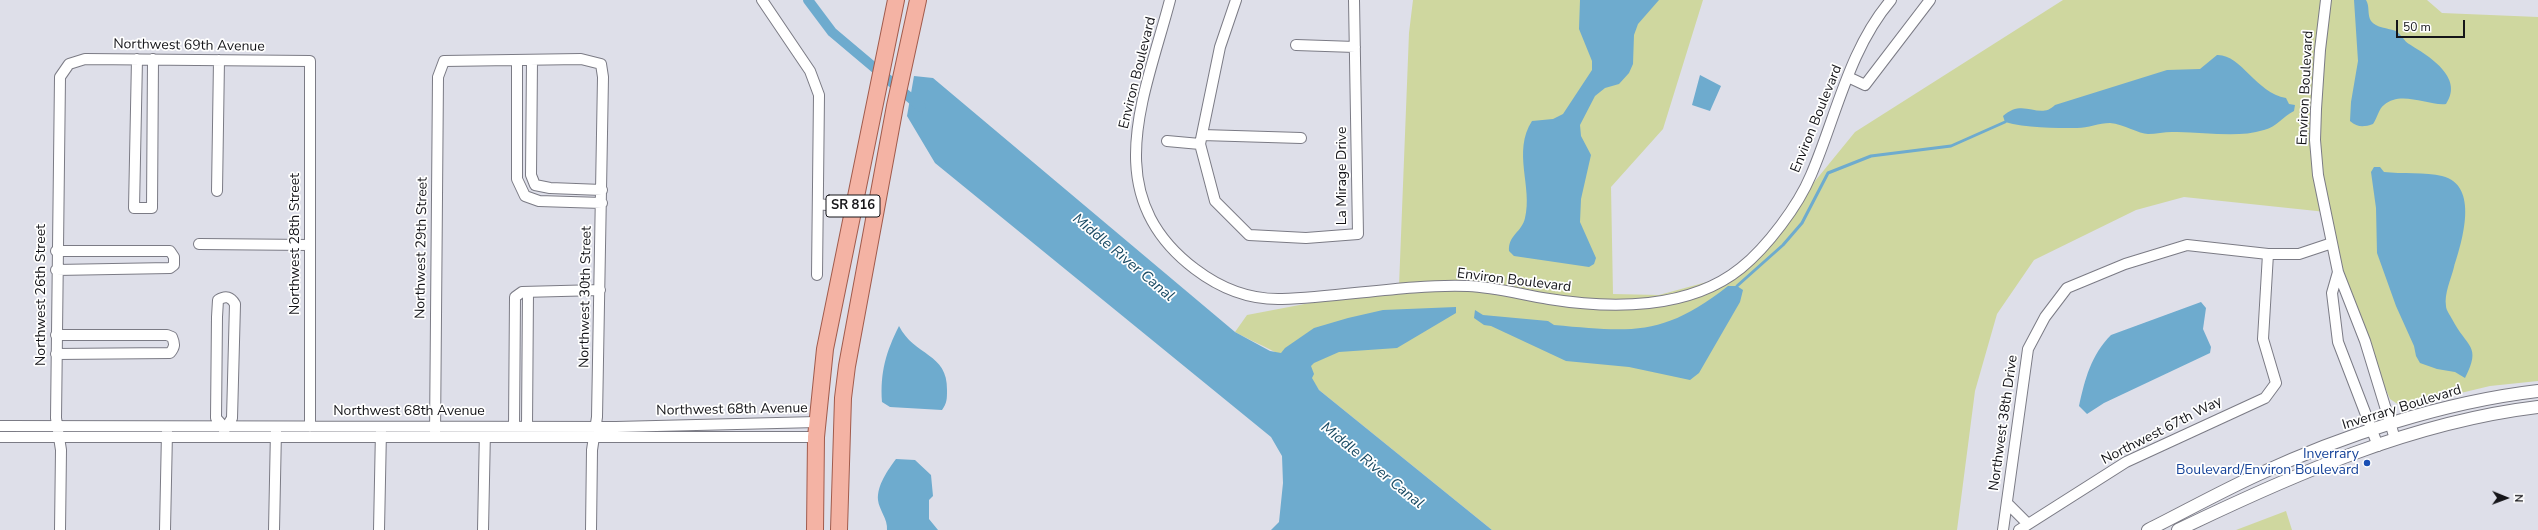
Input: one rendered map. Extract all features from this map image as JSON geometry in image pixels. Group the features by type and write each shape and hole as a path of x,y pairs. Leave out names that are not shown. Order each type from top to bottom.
{"main road":[{"name":"SR 816","path":"815,530 817,430 827,336 896,0"},
{"name":"SR 816","path":"839,530 843,410 847,366 895,106 918,0"}],"street":[{"path":"762,0 810,71 819,95 817,275"},
{"name":"Environ Boulevard","path":"1170,0 1136,135 1135,166 1142,197 1153,223 1167,243 1182,259 1216,284 1258,297 1280,299 1387,288 1470,286 1564,301 1629,305 1684,295 1713,284 1740,269 1773,237 1810,177 1848,78 1864,42 1891,0"},
{"name":"La Mirage Drive","path":"1236,0 1220,47 1201,140 1214,200 1249,236 1306,238 1358,234 1354,0"},
{"path":"1848,78 1866,85 1873,72 1930,0"},
{"name":"Environ Boulevard","path":"2326,0 2320,50 2315,140 2318,175 2338,272 2365,341 2395,439"},
{"path":"1296,45 1355,47"},
{"name":"Northwest 69th Avenue","path":"69,64 85,59 310,61"},
{"path":"137,59 134,208 152,208 153,59"},
{"name":"Northwest 30th Street","path":"532,60 581,59 600,64 603,77 600,290 596,431 592,450 591,530"},
{"path":"217,191 219,60"},
{"path":"602,190 550,188 535,185 531,175 532,60 517,60 517,179 525,196 539,200 602,203"},
{"name":"Northwest 29th Street","path":"435,431 438,78 444,61 517,60"},
{"name":"Northwest 28th Street","path":"310,61 310,427"},
{"name":"Northwest 26th Street","path":"60,530 59,437 57,426 56,251 60,77 69,64"},
{"path":"1167,141 1301,138"},
{"path":"818,204 853,208"},
{"path":"2268,254 2299,254 2332,243"},
{"path":"199,244 310,245"},
{"name":"Northwest 38th Drive","path":"2003,530 2028,349 2045,317 2067,288 2125,264 2187,245 2268,254"},
{"path":"56,251 170,251 174,257 174,265 170,268 56,270"},
{"path":"101,251 101,269"},
{"path":"136,251 137,268"},
{"name":"Northwest 67th Way","path":"2019,530 2027,523 2126,462 2265,398 2276,384 2263,339 2268,254"},
{"name":"Environ Boulevard","path":"2338,272 2332,293 2334,324 2338,342 2378,446"},
{"path":"514,426 515,297 522,292 600,290"},
{"path":"527,426 528,292"},
{"path":"227,297 232,298 235,304 232,418 224,432 216,418 217,317 218,300 227,297"},
{"path":"56,335 167,335 172,337 174,342 174,348 170,352 56,354"},
{"name":"Inverrary Boulevard","path":"2148,530 2257,475 2372,429 2494,396 2538,391"},
{"name":"Inverrary Boulevard","path":"2178,530 2268,487 2395,439 2498,412 2538,407"},
{"name":"Northwest 68th Avenue","path":"0,426 57,426 167,432"},
{"name":"Northwest 68th Avenue","path":"485,431 514,426 596,431 817,430"},
{"name":"Northwest 68th Avenue","path":"276,431 310,427 381,431"},
{"name":"Northwest 68th Avenue","path":"0,437 59,437 167,432 276,431 817,430"},
{"path":"274,530 276,431"},
{"path":"379,530 381,431"},
{"path":"483,530 485,431"},
{"path":"165,530 167,432"},
{"name":"Northwest 38th Drive","path":"2007,502 2027,523"}],"green space":[{"path":"1413,0 1703,0 1663,129 1611,187 1613,294 1659,295 1740,273 1855,132 2063,0 2427,0 2442,13 2538,17 2538,381 2490,386 2402,407 2390,399 2338,272 2326,212 2184,197 2136,210 2034,260 1997,314 1975,391 1957,530 1492,530 1319,390 1311,379 1292,362 1270,349 1235,332 1247,315 1399,286 1409,33"},
{"path":"2286,511 2292,530 2236,530"}],"water":[{"path":"1580,0 1659,0 1638,24 1634,35 1633,64 1629,73 1619,84 1605,88 1595,96 1580,125 1581,136 1591,155 1581,199 1580,222 1596,258 1594,264 1589,267 1514,256 1509,251 1511,241 1521,227 1525,218 1527,206 1523,157 1526,133 1532,121 1553,119 1563,114 1592,70 1592,61 1579,29"},
{"path":"2354,0 2366,0 2369,16 2373,23 2396,31 2407,43 2425,54 2441,68 2451,85 2451,94 2446,104 2398,99 2382,106 2373,124 2361,126 2350,121 2351,102 2358,61"},
{"path":"2217,55 2226,56 2234,61 2266,89 2275,95 2286,98 2289,104 2295,105 2294,111 2269,129 2242,134 2169,132 2144,134 2121,125 2110,123 2077,128 2031,127 2005,122 2003,116 2011,111 2024,108 2043,111 2055,105 2167,70 2200,69"},
{"path":"1700,75 1721,86 1710,111 1692,105"},
{"path":"914,76 933,78 1235,332 1270,351 1281,353 1285,348 1314,328 1348,318 1383,310 1456,307 1456,313 1397,348 1339,352 1314,363 1311,366 1314,374 1312,378 1319,390 1492,530 1271,530 1279,522 1283,483 1282,456 1271,437 935,163 907,116"},
{"path":"2374,167 2380,167 2384,172 2442,176 2454,181 2461,190 2465,202 2464,230 2448,286 2446,308 2472,352 2470,367 2465,378 2455,372 2437,369 2420,363 2416,356 2414,346 2396,306 2377,253 2376,208 2371,172"},
{"path":"1728,286 1737,286 1743,290 1740,302 1699,373 1690,380 1629,367 1566,361 1491,326 1484,325 1474,318 1475,310 1483,315 1548,321 1554,325 1605,329 1646,327 1665,323 1684,315 1705,303"},
{"path":"2201,302 2206,308 2203,329 2211,347 2210,353 2104,403 2087,414 2079,406 2086,377 2094,359 2098,351 2111,335"},
{"path":"899,326 905,336 936,361 942,369 946,378 947,390 945,405 942,410 890,407 882,402 882,381 885,362"},
{"path":"896,459 915,460 931,475 933,496 929,500 929,519 938,530 887,530 886,522 878,500 878,494 881,483"}],"waterway":[{"name":"Middle River Canal","path":"808,0 832,32 921,107"},
{"path":"1737,286 1783,245 1802,223 1828,173 1871,156 1951,146 2005,122"}],"place":[{"name":"Inverrary Boulevard/Environ Boulevard","path":"2367,463"}]}
